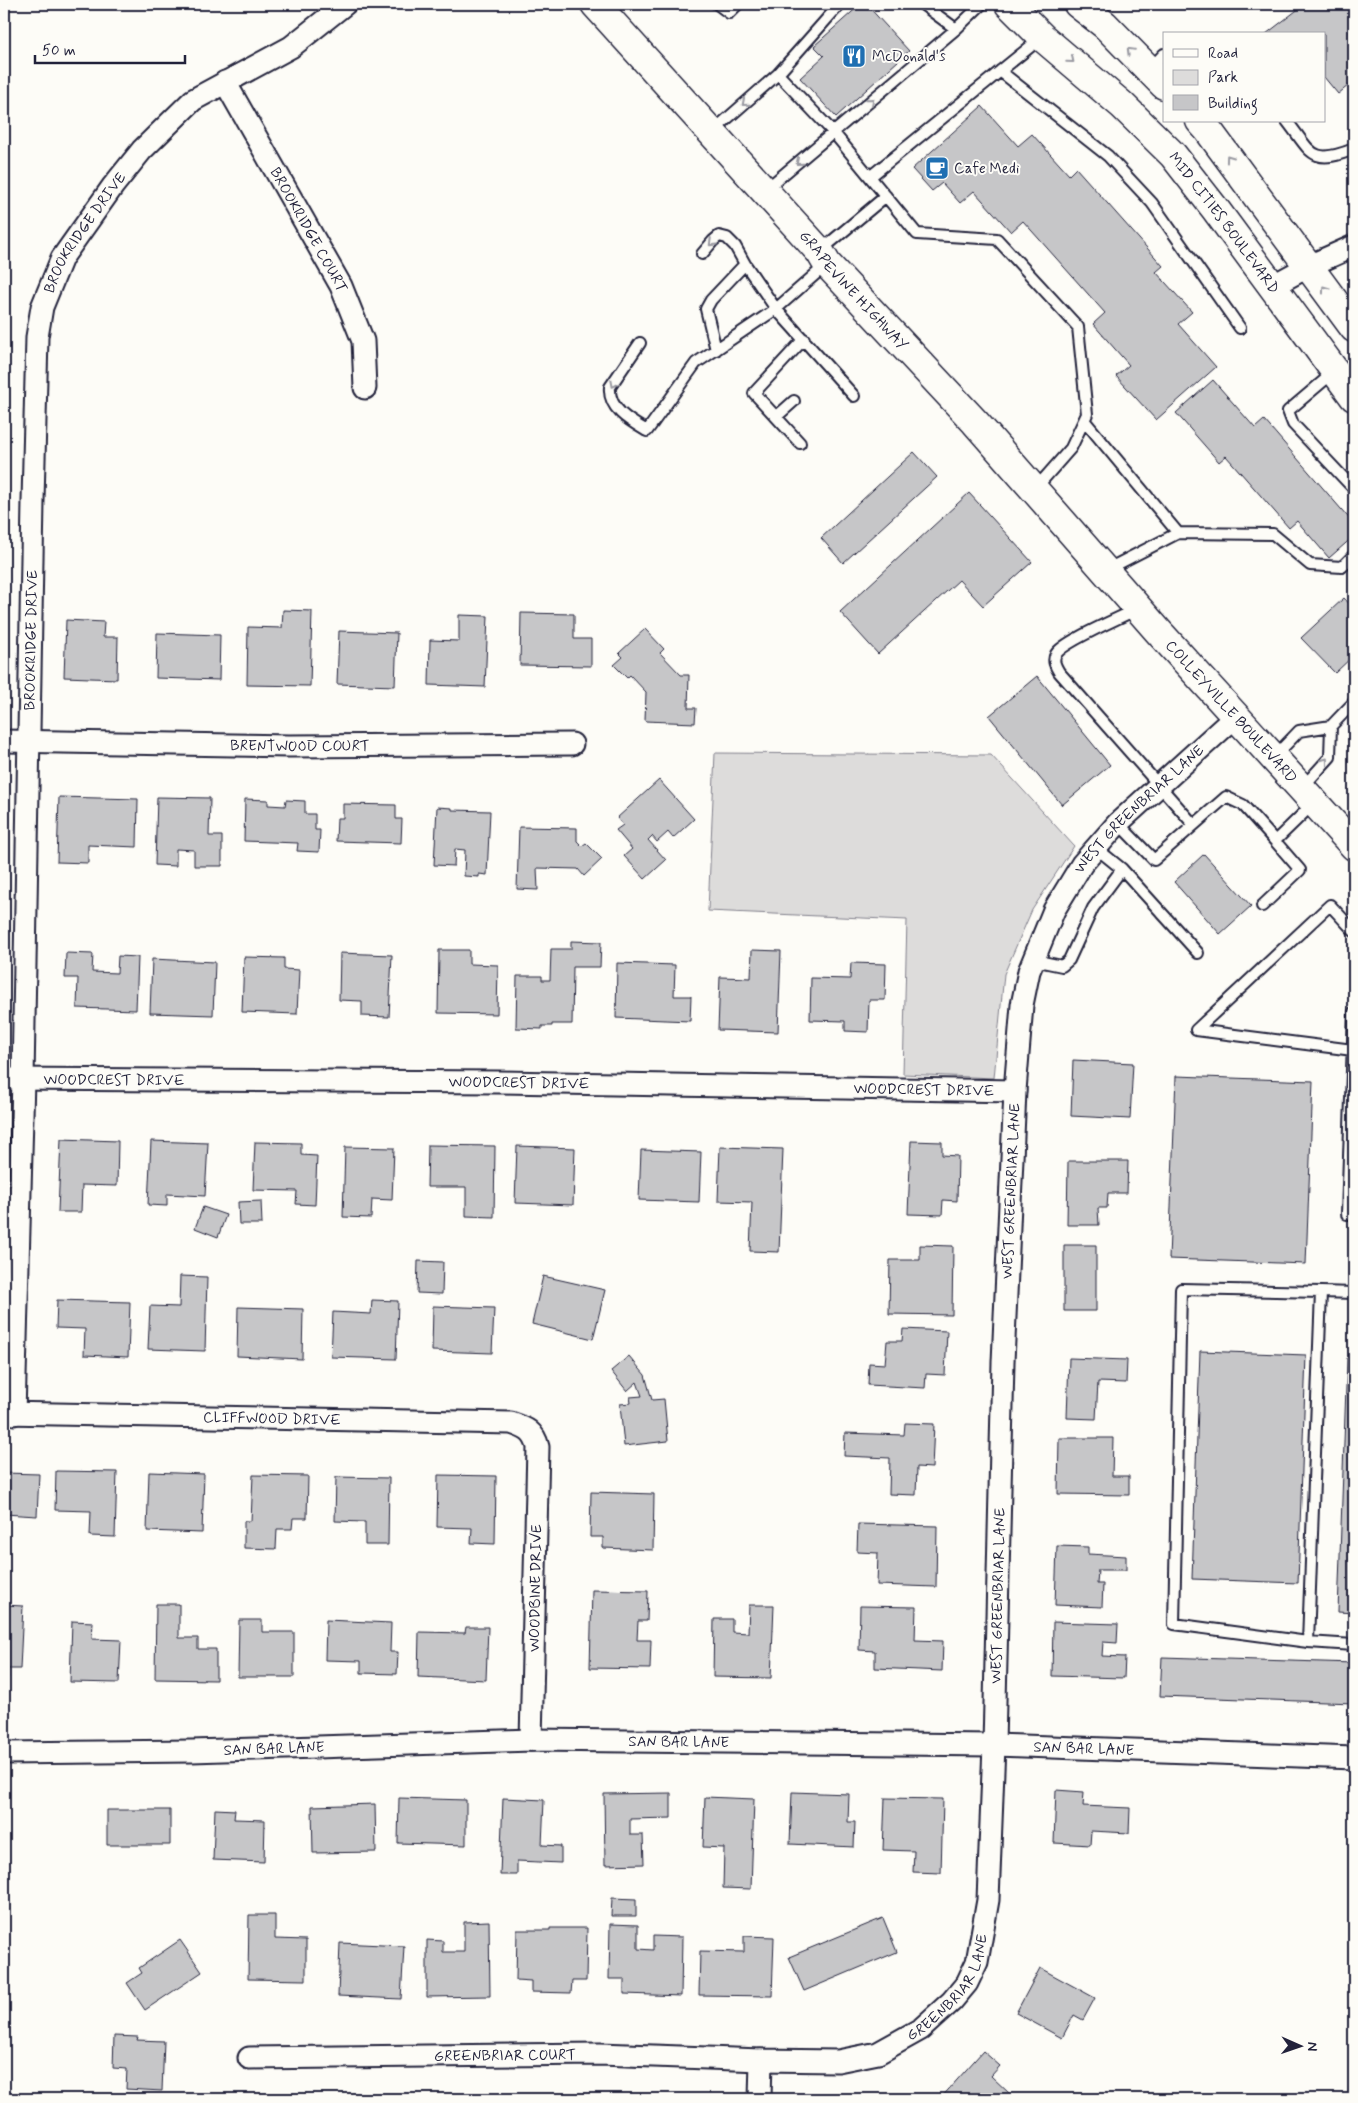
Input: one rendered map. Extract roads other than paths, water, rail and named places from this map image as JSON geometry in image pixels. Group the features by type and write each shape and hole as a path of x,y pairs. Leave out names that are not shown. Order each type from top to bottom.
{"main road":[{"name":"GRAPEVINE HIGHWAY","path":"595,4 823,258 975,422 1108,574"},
{"name":"MID CITIES BOULEVARD","path":"1009,4 1042,37 1122,105 1173,155 1354,397"},
{"path":"1078,4 1159,70"},
{"path":"1201,122 1354,328"},
{"name":"COLLEYVILLE BOULEVARD","path":"1108,574 1354,846"}],"street":[{"name":"BROOKRIDGE DRIVE","path":"9,1413 13,1079 29,742 38,337 42,307 62,258 113,186 142,150 193,100 291,47 345,4"},
{"name":"BROOKRIDGE COURT","path":"225,82 341,286 363,341 365,388"},
{"path":"1272,286 1309,266 1354,246"},
{"name":"WEST GREENBRIAR LANE","path":"994,1745 1003,1362 1015,1091 1022,1005 1033,960 1054,910 1082,864 1118,823 1236,716"},
{"name":"BRENTWOOD COURT","path":"4,742 289,746 572,744"},
{"name":"WOODCREST DRIVE","path":"13,1079 490,1082 1015,1091"},
{"name":"CLIFFWOOD DRIVE","path":"9,1413 511,1423 527,1428 535,1436"},
{"name":"WOODBINE DRIVE","path":"531,1740 538,1447 535,1436"},
{"name":"SAN BAR LANE","path":"4,1753 192,1751 531,1740 994,1745 1354,1758"},
{"name":"GREENBRIAR LANE","path":"761,2060 838,2061 878,2053 921,2028 952,2001 967,1983 977,1962 988,1900 994,1745"},
{"name":"GREENBRIAR COURT","path":"249,2058 600,2054 761,2060"},
{"path":"760,2099 761,2060"}],"lane":[{"path":"718,4 729,13 738,4"},
{"path":"712,133 778,74 840,4"},
{"path":"922,4 956,29"},
{"path":"764,191 956,29 982,4"},
{"path":"871,176 1042,37"},
{"path":"1000,71 1108,156 1152,203 1240,328"},
{"path":"778,74 833,132 917,234 997,239 1078,327 1087,414 1071,448 1034,490"},
{"path":"1288,122 1312,153 1320,157 1333,157 1354,149"},
{"path":"640,343 610,387 609,395 620,413 647,431 696,364 776,309 823,258 886,196"},
{"path":"702,254 712,241 719,236 727,238 738,250 744,264 776,309 854,396"},
{"path":"716,350 706,309 711,300 744,264"},
{"path":"800,443 754,393 804,339"},
{"path":"821,377 830,369"},
{"path":"1335,371 1288,411 1293,424 1354,489"},
{"path":"776,418 794,401"},
{"path":"1084,420 1178,533"},
{"path":"1108,574 1178,533 1272,534 1310,565 1342,567 1354,555"},
{"path":"1139,609 1066,644 1055,655 1054,664 1194,825"},
{"path":"1273,758 1299,731 1331,726 1353,705"},
{"path":"1275,841 1308,796 1330,757 1331,726"},
{"path":"1118,823 1154,860 1226,798 1244,805 1300,870 1262,906"},
{"path":"1096,848 1122,869 1198,953"},
{"path":"1033,960 1062,966 1069,960 1093,908 1122,869"},
{"path":"1353,1050 1196,1030 1330,905 1354,931"},
{"path":"1354,1012 1346,1214 1354,1214"},
{"path":"1354,1293 1181,1289 1174,1624 1308,1642 1354,1645"},
{"path":"1308,1642 1321,1292"}],"place":[{"name":"McDonald's","path":"854,56"},
{"name":"Cafe Medi","path":"937,168"}]}
